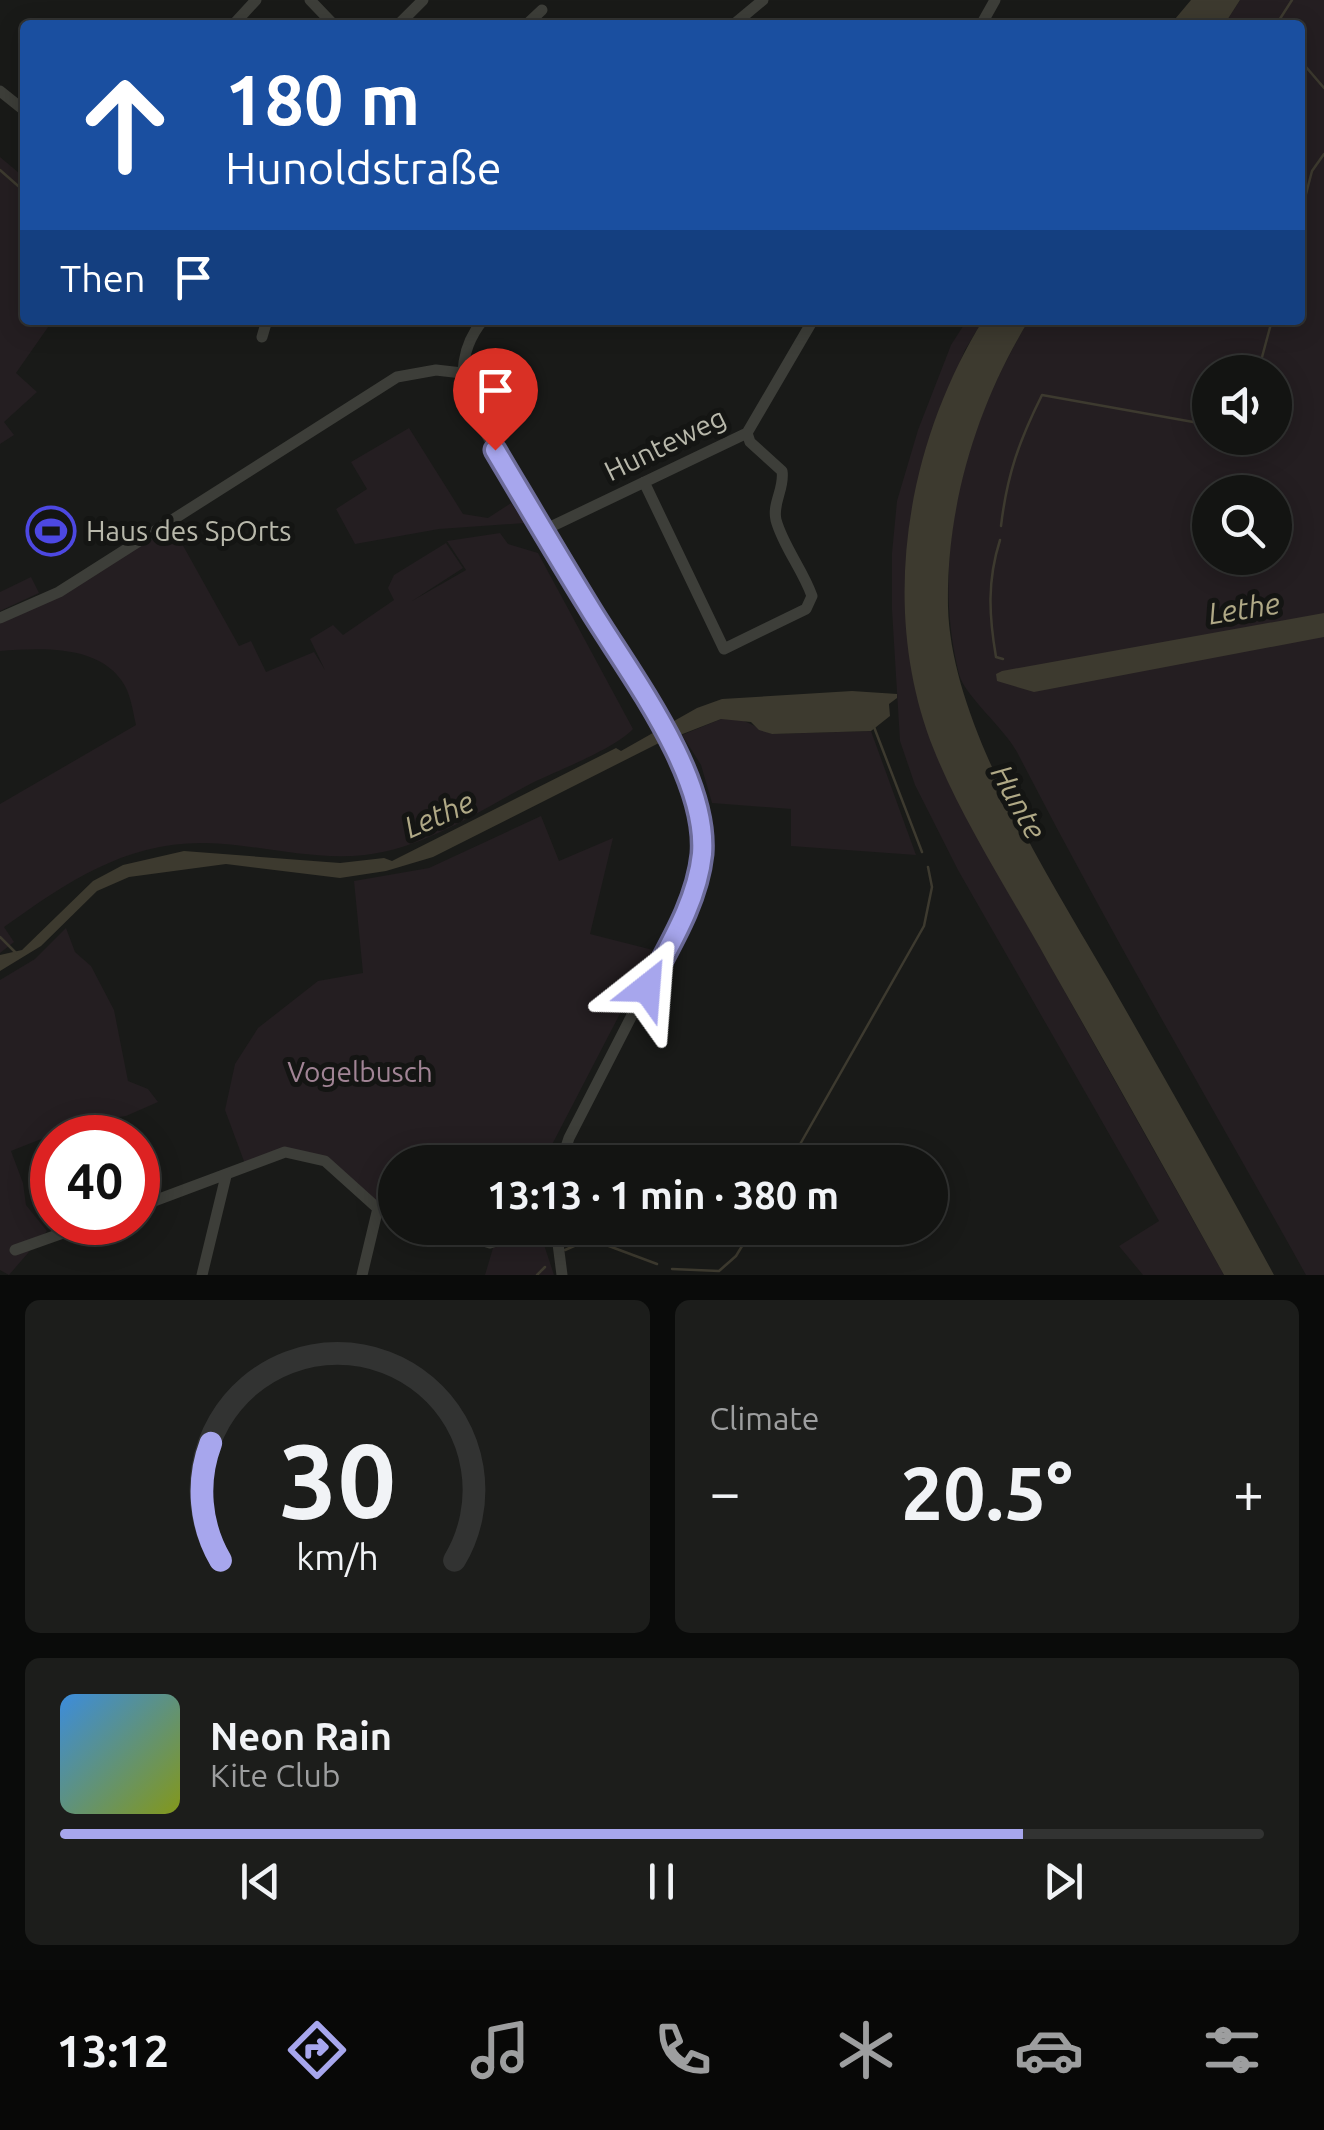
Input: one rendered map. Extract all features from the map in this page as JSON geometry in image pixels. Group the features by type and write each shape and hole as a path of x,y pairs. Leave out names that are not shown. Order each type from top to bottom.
{"street":[{"path":"238,20 256,0"},
{"path":"310,0 329,20"},
{"path":"403,20 422,0"},
{"path":"739,20 763,0"},
{"path":"531,20 542,10"},
{"path":"0,92 20,108"},
{"path":"262,337 265,325"},
{"path":"479,325 468,342 462,372 470,407 672,744 695,798 702,826 699,871 675,934 567,1145"},
{"name":"Hunteweg","path":"542,531 746,433 810,325"},
{"path":"0,618 59,592 397,376 436,370 462,372"},
{"path":"644,482 724,649 806,609 812,596 775,518 783,488 782,471 750,442 746,433"},
{"path":"160,1199 285,1152 325,1162 378,1208 362,1275"},
{"path":"202,1275 226,1176"},
{"path":"16,1250 30,1245"},
{"path":"558,1245 562,1275"}],"green space":[{"path":"1240,0 1324,0 1324,1275 1306,1275 1017,752 962,682 951,629 951,536 971,446 987,402 1026,325 1305,325 1305,20 1227,20"},
{"path":"0,157 20,174 20,325 50,325 16,373 37,392 4,422 14,435 0,444"},
{"path":"964,325 980,325 949,389 912,673 934,749 979,839 1224,1275 1143,1275 1119,1246 1159,1221 958,870 915,785 900,741 892,610 897,501 918,430 951,345"},
{"path":"409,428 463,514 488,518 511,503 525,523 439,529 355,544 336,509 367,489 351,462"},
{"path":"171,524 239,646 251,641 266,672 314,652 325,670 310,639 333,625 343,635 394,600 388,588 394,575 446,543 463,568 412,601 466,570 447,541 500,533 508,544 538,553 633,729 600,751 451,827 387,851 324,856 205,843 148,850 122,858 73,881 4,927 14,942 0,953 0,804 136,725 125,686 102,662 52,650 0,651 0,623"},
{"path":"31,577 39,593 0,611 0,592"},
{"path":"733,718 772,734 871,731 916,855 791,846 791,809 712,803 701,765 682,735"},
{"name":"Vogelbusch","path":"541,816 559,861 613,838 590,934 653,950 552,1145 378,1145 378,1204 326,1159 287,1148 245,1164 225,1110 235,1064 258,1028 318,981 363,973 354,881 429,868"},
{"path":"66,928 75,952 91,966 114,1010 128,1081 148,1089 158,1102 128,1115 30,1115 30,1143 11,1151 30,1210 30,1245 35,1245 9,1275 0,1270 0,980 35,959"},
{"path":"544,1245 554,1275 485,1275 493,1248"}],"shaded area":[{"path":"1191,0 1240,0 1227,20 1174,20"},
{"path":"980,325 1026,325 980,422 952,532 948,607 953,653 966,701 984,750 1032,848 1274,1275 1224,1275 973,831 934,750 917,696 907,641 905,585 909,529 919,474 956,369"},
{"path":"1324,613 1324,637 1034,692 997,681 996,674 1002,671"},
{"path":"852,691 897,694 897,698 889,704 890,716 871,731 772,734 751,722 721,719 657,744 433,857 386,871 340,878 226,864 129,877 97,891 41,946 0,971 0,955 22,950 93,881 123,865 184,851 340,863 384,858 392,861 616,748 621,751 697,708 722,699"}],"waterway":[{"path":"1279,20 1292,0"},
{"path":"1305,66 1324,88"},
{"path":"1305,198 1312,171 1324,154"},
{"path":"0,170 20,188"},
{"path":"1263,355 1271,325"},
{"path":"1001,526 1015,459 1042,395 1192,422"},
{"path":"1000,540 991,584 991,613 996,657 1003,659"},
{"path":"874,727 922,852"},
{"path":"800,1145 924,926 932,887 928,867"},
{"path":"0,937 17,954"},
{"path":"565,1250 590,1239 657,1264"},
{"path":"672,1269 719,1271 743,1245"},
{"path":"537,1275 545,1267"}],"place":[{"name":"Haus des SpOrts","path":"51,531"}],"route":[{"path":"495,450 672,744 695,798 702,826 699,871 688,906 647,988"}],"water label":[{"name":"Lethe","path":"1244,609"},
{"name":"Hunte","path":"1018,802"},
{"name":"Lethe","path":"439,815"}]}
